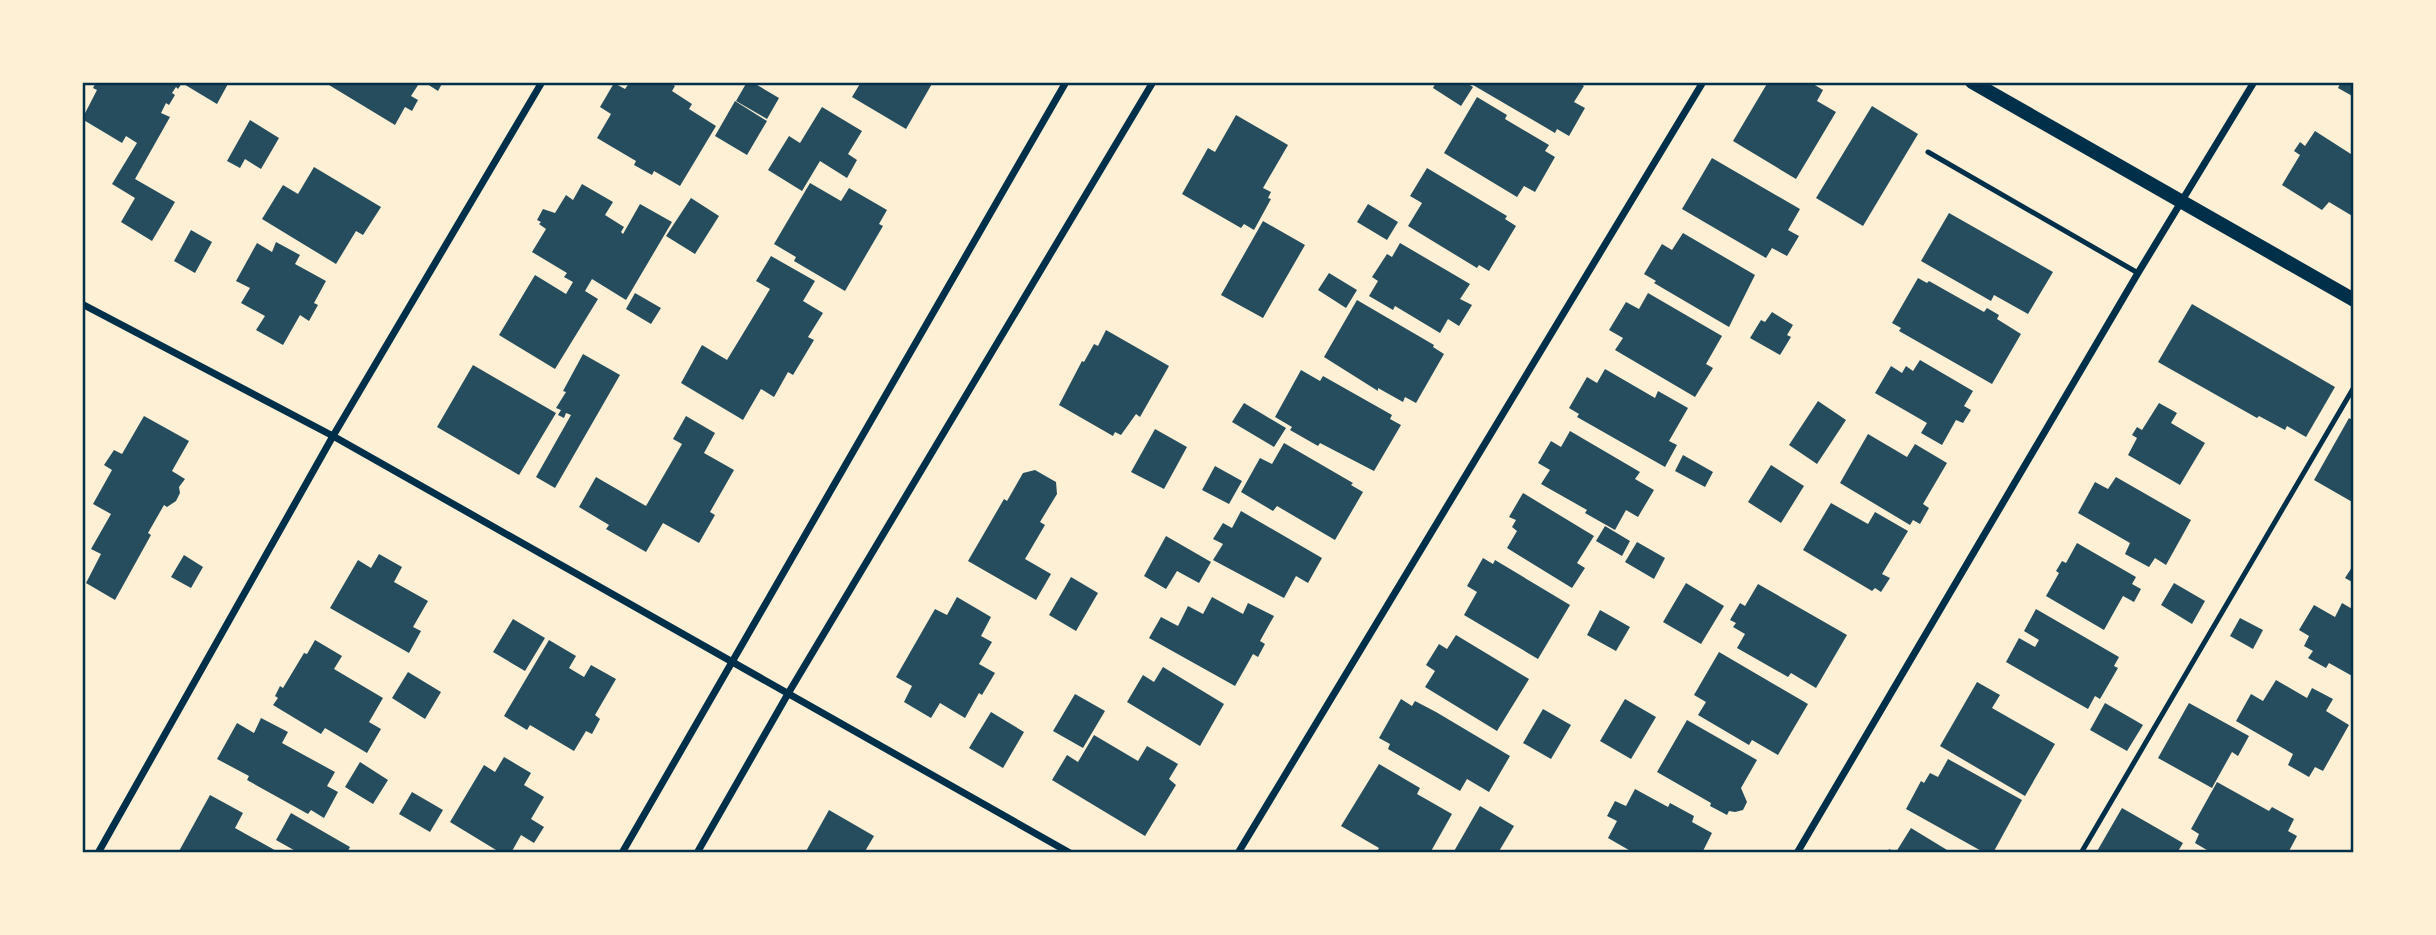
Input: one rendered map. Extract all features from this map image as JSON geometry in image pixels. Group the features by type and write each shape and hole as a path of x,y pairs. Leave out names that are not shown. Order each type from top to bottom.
{"main road":[{"path":"1972,82 2354,300"}],"street":[{"path":"98,853 333,436 542,82"},
{"path":"622,853 1066,82"},
{"path":"697,853 789,692 1153,82"},
{"path":"1238,853 1703,82"},
{"path":"1797,853 2138,273 2254,82"},
{"path":"82,304 333,436 1070,853"}],"lane":[{"path":"1928,152 2138,273"},
{"path":"2081,853 2354,387"}],"building":[{"path":"96,82 229,82 217,104 182,83 178,89 176,87 172,93 175,95 169,105 166,103 161,113 170,117 135,179 175,202 152,241 121,222 135,198 112,184 137,143 126,136 122,143 82,119 97,90 93,88"},
{"path":"324,82 420,82 411,96 418,100 412,111 405,107 395,125"},
{"path":"424,82 443,82 438,91"},
{"path":"630,82 669,82 675,86 672,91 692,104 689,109 716,126 680,186 654,171 652,175 634,165 636,161 597,138 611,114 600,107 614,83 625,89"},
{"path":"747,82 752,82 779,98 767,119 736,101"},
{"path":"861,82 933,82 906,129 852,97"},
{"path":"1436,82 1465,82 1473,87 1461,106 1433,88"},
{"path":"1474,82 1578,82 1584,86 1574,102 1585,108 1569,136 1557,129 1555,133 1473,85"},
{"path":"1768,82 1810,82 1823,90 1817,101 1836,112 1796,179 1733,141"},
{"path":"2341,82 2354,82 2354,97 2338,88"},
{"path":"1477,97 1507,115 1505,119 1549,145 1545,151 1555,157 1535,192 1524,186 1517,197 1444,153"},
{"path":"735,101 767,121 747,155 715,136"},
{"path":"1872,106 1918,134 1863,226 1816,198"},
{"path":"822,107 862,131 848,154 857,160 847,178 820,161 802,191 768,170 789,136 800,143"},
{"path":"1236,115 1288,145 1263,188 1271,192 1268,198 1271,199 1254,230 1244,224 1241,228 1182,194 1208,148 1215,152"},
{"path":"250,120 279,138 261,169 245,159 240,168 227,161"},
{"path":"2315,131 2354,156 2354,217 2329,202 2322,210 2282,185 2300,155 2294,151 2300,142 2305,146"},
{"path":"1712,158 1800,209 1788,230 1799,236 1787,256 1772,248 1766,258 1682,209"},
{"path":"314,167 381,207 363,235 356,231 336,264 262,219 283,185 298,194"},
{"path":"1427,168 1507,216 1505,219 1516,226 1489,271 1479,265 1477,268 1408,226 1422,203 1410,196"},
{"path":"810,183 841,201 849,188 887,210 879,224 883,226 845,291 794,261 796,257 774,244"},
{"path":"582,184 613,202 605,215 624,227 621,232 623,234 640,204 672,222 626,300 592,279 585,291 598,299 555,369 499,335 535,275 566,294 573,282 564,277 567,273 532,252 546,229 537,220 543,209 555,213 566,195 573,200"},
{"path":"691,198 719,216 695,254 666,236"},
{"path":"1368,204 1398,222 1387,240 1357,222"},
{"path":"1949,213 2053,272 2028,314 1994,295 1991,301 1921,261"},
{"path":"1263,221 1305,245 1263,318 1221,295"},
{"path":"191,230 212,242 195,273 174,261"},
{"path":"1683,233 1755,275 1729,327 1654,283 1656,281 1644,274 1662,244 1672,250"},
{"path":"276,242 300,255 295,264 326,281 314,303 318,305 309,321 300,315 283,345 256,330 265,316 241,303 250,288 236,281 257,243 272,252"},
{"path":"1400,243 1470,284 1460,299 1472,305 1459,326 1448,319 1440,333 1395,306 1393,310 1369,296 1378,281 1372,277 1387,254 1392,257"},
{"path":"771,256 815,281 803,301 823,313 808,337 814,340 793,375 788,372 774,397 761,389 743,420 681,383 702,345 727,360 770,289 756,281"},
{"path":"1329,273 1357,290 1346,308 1318,290"},
{"path":"1918,278 1927,283 1929,281 1984,312 1987,308 1999,315 1997,319 2021,334 1992,384 1899,331 1901,328 1892,323"},
{"path":"635,293 661,308 651,324 626,309"},
{"path":"1648,293 1722,336 1706,364 1713,368 1695,397 1615,350 1623,338 1609,330 1626,302 1639,309"},
{"path":"1357,300 1434,345 1433,347 1444,354 1416,403 1405,397 1403,402 1378,388 1378,391 1324,357"},
{"path":"2192,304 2335,387 2306,437 2287,426 2285,430 2259,416 2257,418 2158,362"},
{"path":"1772,312 1793,325 1787,335 1791,337 1780,355 1750,338 1761,320 1765,322"},
{"path":"1106,330 1169,366 1140,417 1136,414 1121,435 1115,432 1113,436 1059,405 1082,361 1084,362 1094,344 1098,346"},
{"path":"583,354 620,375 555,488 536,477 571,415 566,413 564,418 558,415 561,410 556,408"},
{"path":"1920,360 1973,391 1964,406 1971,410 1963,423 1956,420 1942,445 1921,433 1927,423 1875,393 1891,366 1902,373 1906,366 1913,371"},
{"path":"473,365 556,413 519,475 437,427"},
{"path":"1605,369 1655,398 1658,391 1688,408 1669,441 1677,445 1665,467 1577,417 1579,414 1569,408 1587,377 1597,383"},
{"path":"1301,370 1320,381 1323,376 1392,415 1390,419 1401,425 1374,471 1320,443 1318,446 1290,430 1292,427 1275,417"},
{"path":"1818,401 1846,420 1817,464 1789,445"},
{"path":"1244,403 1286,428 1274,447 1232,422"},
{"path":"2159,403 2177,413 2171,423 2205,443 2180,485 2128,455 2137,438 2132,435 2137,427 2142,430"},
{"path":"144,416 189,441 172,471 185,479 179,487 180,493 176,501 167,507 164,505 148,533 151,535 115,600 86,583 101,554 91,549 111,514 93,504 112,470 104,465 114,450 122,454"},
{"path":"686,416 715,433 704,453 734,470 710,512 715,515 699,543 663,523 646,552 606,529 609,525 579,507 596,477 646,506 682,444 673,439"},
{"path":"2349,418 2354,421 2354,503 2314,480"},
{"path":"1155,429 1187,447 1164,489 1131,472"},
{"path":"1570,431 1640,472 1635,479 1654,490 1638,517 1626,510 1615,530 1585,513 1587,510 1541,484 1550,470 1538,463 1551,441 1561,447"},
{"path":"1868,434 1907,457 1915,444 1947,463 1923,504 1929,508 1920,524 1913,520 1910,525 1840,483"},
{"path":"1284,443 1353,483 1351,485 1363,492 1335,540 1277,506 1273,511 1241,492 1260,458 1272,464"},
{"path":"1683,455 1713,472 1705,487 1675,471"},
{"path":"1771,465 1804,486 1781,523 1748,502"},
{"path":"1215,466 1242,481 1229,504 1202,490"},
{"path":"1035,470 1056,482 1057,494 1040,522 1045,525 1025,559 1051,574 1036,600 968,561 1004,499 1007,501 1023,473"},
{"path":"2116,477 2191,520 2166,565 2155,558 2149,567 2125,554 2130,543 2078,513 2095,482 2108,489"},
{"path":"1523,493 1594,536 1577,563 1585,568 1572,588 1507,548 1517,531 1512,527 1516,520 1509,517"},
{"path":"1831,503 1868,524 1875,512 1908,531 1882,574 1890,578 1881,592 1875,588 1872,591 1803,550"},
{"path":"1241,511 1322,558 1308,583 1296,576 1284,598 1213,560 1223,544 1213,539 1223,523 1232,528"},
{"path":"1605,526 1630,541 1622,556 1596,541"},
{"path":"1166,536 1211,562 1199,583 1177,571 1166,589 1144,576"},
{"path":"1637,542 1665,558 1654,579 1625,562"},
{"path":"2077,543 2136,577 2132,584 2141,589 2134,602 2123,596 2104,630 2046,596 2059,573 2056,571 2062,561 2066,563"},
{"path":"379,554 402,567 394,582 428,601 413,627 421,631 409,653 330,608 358,560 371,568"},
{"path":"184,555 203,567 191,588 171,577"},
{"path":"1483,558 1493,564 1495,560 1570,605 1538,659 1464,615 1477,592 1467,586"},
{"path":"2354,564 2354,583 2345,578"},
{"path":"1071,577 1098,593 1076,631 1049,615"},
{"path":"1686,583 1724,606 1701,644 1663,622"},
{"path":"2174,583 2205,601 2192,624 2161,605"},
{"path":"1758,584 1847,635 1816,688 1791,673 1788,677 1737,648 1745,634 1733,627 1736,623 1730,620 1740,603 1745,606"},
{"path":"957,597 991,617 981,636 992,642 979,664 995,673 982,695 979,693 965,718 940,703 931,718 904,702 912,686 896,677 935,609 947,615"},
{"path":"1212,597 1243,614 1248,603 1274,616 1260,641 1265,644 1258,657 1253,654 1235,686 1149,638 1161,617 1178,626 1188,606 1203,614"},
{"path":"2342,603 2354,610 2354,677 2329,663 2326,668 2308,658 2313,651 2304,646 2309,636 2299,630 2314,605 2335,617"},
{"path":"2036,609 2119,657 2114,666 2118,668 2100,699 2095,696 2088,709 2006,662 2019,638 2035,647 2039,640 2024,631"},
{"path":"1600,610 1630,627 1616,651 1587,635"},
{"path":"2240,618 2263,630 2253,649 2230,636"},
{"path":"513,619 545,638 525,671 493,652"},
{"path":"1456,635 1529,679 1497,731 1425,687 1435,671 1426,665 1439,644 1447,649"},
{"path":"315,640 342,656 334,669 383,698 369,722 381,729 367,753 325,728 321,734 273,705 278,698 275,696 280,686 283,688"},
{"path":"549,640 576,656 569,668 584,677 591,665 616,679 595,715 600,719 592,734 586,731 574,751 530,725 527,730 504,716"},
{"path":"1719,652 1808,704 1778,755 1752,740 1749,745 1698,715 1706,702 1694,695"},
{"path":"1163,667 1224,704 1200,746 1127,702 1143,675 1154,682"},
{"path":"408,672 441,692 425,719 392,698"},
{"path":"2276,680 2307,698 2312,688 2333,699 2326,711 2349,725 2323,771 2315,767 2309,777 2288,765 2293,754 2236,721 2251,694 2263,701"},
{"path":"1977,682 2000,695 1992,708 2055,744 2025,796 1940,746"},
{"path":"1075,694 1105,711 1083,748 1053,731"},
{"path":"1401,699 1412,706 1415,701 1510,756 1489,792 1467,779 1460,791 1388,749 1390,744 1379,738"},
{"path":"1625,699 1656,717 1631,759 1600,741"},
{"path":"2105,703 2143,725 2127,751 2090,730"},
{"path":"2189,703 2249,736 2238,756 2232,752 2212,788 2158,758"},
{"path":"1543,709 1571,725 1551,759 1523,743"},
{"path":"991,712 1024,732 1003,768 969,748"},
{"path":"261,718 288,732 282,743 335,772 327,786 338,792 324,818 311,810 308,814 247,780 249,776 217,759 237,723 254,733"},
{"path":"1687,720 1757,760 1741,788 1747,802 1743,810 1729,811 1727,815 1657,772"},
{"path":"1094,735 1138,761 1147,746 1178,764 1169,779 1176,785 1145,836 1052,780 1067,755 1078,762"},
{"path":"504,757 531,773 524,785 544,797 531,819 544,827 534,843 521,835 511,853 501,853 450,822 484,765 495,772"},
{"path":"1948,759 2022,800 1993,853 1985,853 1906,809 1921,781 1924,783 1930,773 1938,777"},
{"path":"360,762 388,780 373,804 345,787"},
{"path":"1379,764 1420,788 1417,794 1452,814 1430,853 1376,853 1379,848 1341,826"},
{"path":"2217,782 2269,811 2272,807 2294,819 2288,831 2297,836 2288,853 2212,853 2195,843 2199,834 2191,829"},
{"path":"1635,789 1668,807 1670,803 1694,816 1692,822 1712,833 1702,853 1634,853 1608,838 1617,821 1607,816 1615,801 1626,806"},
{"path":"412,792 443,810 430,832 399,814"},
{"path":"210,795 243,813 235,828 280,853 178,853"},
{"path":"1480,806 1514,826 1498,853 1453,853"},
{"path":"2122,808 2183,843 2177,853 2096,853"},
{"path":"829,810 874,836 864,853 805,853"},
{"path":"291,813 350,847 347,853 299,853 276,840"},
{"path":"1911,828 1952,853 1887,853 1889,849 1896,852"}]}
